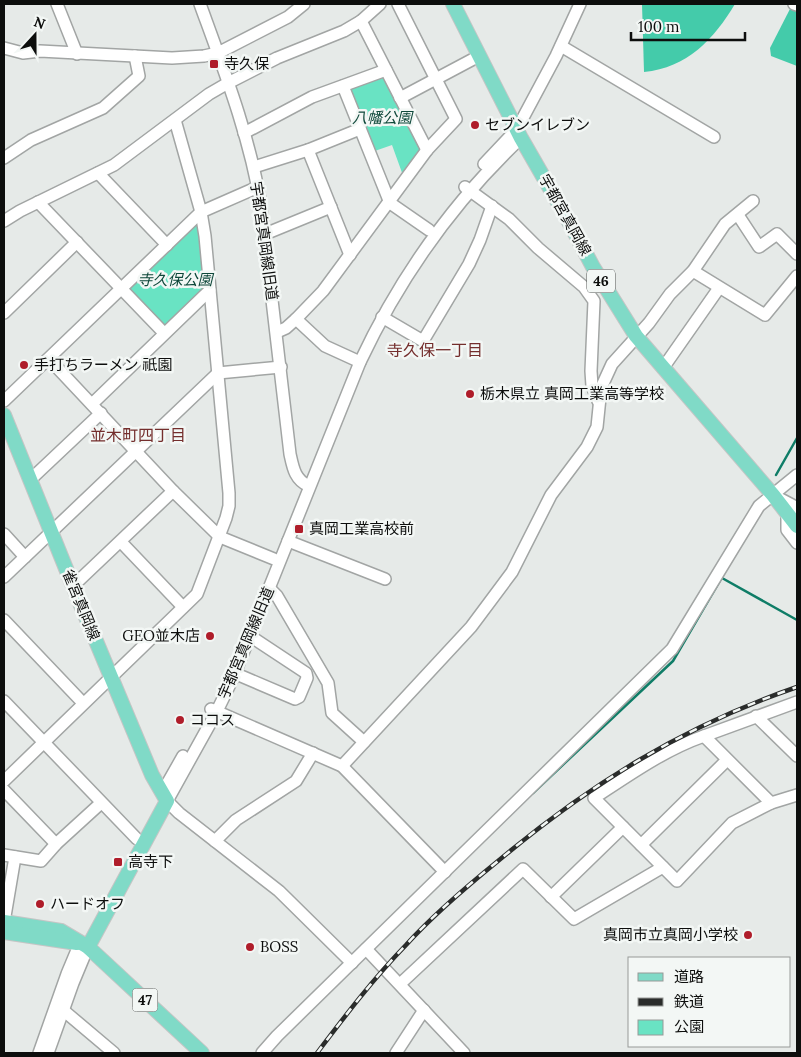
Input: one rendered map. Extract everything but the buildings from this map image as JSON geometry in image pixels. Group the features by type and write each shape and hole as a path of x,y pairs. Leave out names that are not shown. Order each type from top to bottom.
{"main road":[{"name":"宇都宮真岡線","path":"452,4 519,134 593,267 636,336 773,495 792,512 797,526"},
{"name":"雀宮真岡線","path":"4,415 152,775 165,797"},
{"path":"84,945 137,839 165,797"},
{"path":"84,945 165,797"},
{"name":"47","path":"4,922 61,931 84,945 202,1053"},
{"path":"4,932 84,945"}],"street":[{"path":"57,4 77,54"},
{"name":"宇都宮真岡線旧道","path":"200,4 228,83 254,167 277,332 292,464 297,477 306,484"},
{"path":"4,48 23,53 40,51 172,58 204,56 218,53 288,17 304,4"},
{"path":"4,221 38,202 114,165 209,94 228,83 277,58 344,31 361,21 380,4"},
{"path":"277,332 286,328 323,291 390,203 427,150 456,119 398,4"},
{"path":"306,484 376,312 429,230 467,188 493,164 519,134 580,4"},
{"path":"361,21 427,150"},
{"path":"561,46 714,137"},
{"path":"4,158 31,140 103,108 139,76 135,56"},
{"path":"400,98 480,56"},
{"path":"244,133 312,97 386,70"},
{"path":"342,86 390,203 429,230"},
{"path":"4,781 197,594 220,537 229,506 205,236 201,212 175,120"},
{"path":"254,167 308,150 360,129"},
{"path":"308,150 350,255"},
{"path":"98,173 167,245"},
{"path":"4,401 201,212 258,187"},
{"path":"467,188 492,206 584,286 594,301 591,372 592,386 599,403"},
{"path":"356,360 420,254 467,188"},
{"path":"342,766 471,627 512,572 551,495 587,447 596,427 601,388 612,364 649,323 670,294 693,271 726,224 754,201"},
{"path":"38,202 164,333"},
{"path":"382,317 423,341 469,264 492,206"},
{"path":"264,234 331,207"},
{"path":"738,215 759,247 776,234 797,254"},
{"path":"4,313 77,242"},
{"path":"693,271 766,316 797,276"},
{"path":"663,368 719,288"},
{"path":"92,404 210,290"},
{"path":"296,319 325,346 356,360"},
{"path":"49,359 173,491 220,537 274,559"},
{"path":"4,577 218,373 281,366"},
{"path":"30,480 101,413"},
{"path":"262,1053 277,1036 672,650 759,506 797,475"},
{"name":"宇都宮真岡線旧道","path":"165,797 234,673 288,541 306,484"},
{"name":"宇都宮真岡線旧道","path":"213,710 306,484"},
{"path":"73,586 173,491"},
{"path":"792,512 787,530 797,543"},
{"path":"4,534 25,557"},
{"path":"288,541 385,579"},
{"path":"120,542 183,607"},
{"path":"269,588 277,596 328,683 332,713 364,742"},
{"path":"4,620 83,703"},
{"path":"234,673 295,699 299,697 307,678 306,673 250,636"},
{"path":"4,701 137,839"},
{"path":"797,702 683,743 594,798 676,880 732,823 771,803 797,795"},
{"path":"213,710 342,766 445,872"},
{"path":"756,716 797,756"},
{"path":"704,736 771,803"},
{"path":"215,841 236,820 296,781 313,753"},
{"path":"641,845 727,760"},
{"path":"4,790 56,844"},
{"path":"165,797 179,813 279,891 352,963"},
{"path":"4,922 10,856 41,861 56,844 102,803"},
{"path":"551,897 623,827"},
{"path":"400,984 523,869 574,918 663,866"},
{"path":"48,1053 84,945"},
{"path":"40,1053 67,974 84,945"},
{"path":"366,949 464,1053"},
{"path":"63,1010 114,1053"},
{"path":"396,1053 424,1010"}],"green space":[{"path":"642,4 735,4 718,29 698,50 673,65 644,72"},
{"path":"797,4 797,66 771,56 770,48 791,7"},
{"name":"八幡公園","path":"386,70 427,150 405,181 392,145 369,153 343,86"},
{"name":"寺久保公園","path":"201,212 210,290 164,333 121,288"}],"waterway":[{"path":"776,475 797,438"},
{"path":"533,793 673,661 722,577"},
{"path":"722,578 797,620"}],"railway":[{"path":"317,1053 371,984 417,934 462,891 533,833 603,782 677,739 755,703 797,687"}],"place":[{"name":"寺久保","path":"214,64"},
{"name":"セブンイレブン","path":"475,125"},
{"name":"手打ちラーメン 祇園","path":"24,365"},
{"name":"栃木県立 真岡工業高等学校","path":"470,394"},
{"name":"真岡工業高校前","path":"299,529"},
{"name":"GEO並木店","path":"210,636"},
{"name":"ココス","path":"180,720"},
{"name":"高寺下","path":"118,862"},
{"name":"ハードオフ","path":"40,904"},
{"name":"真岡市立真岡小学校","path":"748,935"},
{"name":"BOSS","path":"250,947"}],"district":[{"name":"寺久保一丁目","path":"435,350"},
{"name":"並木町四丁目","path":"138,435"}]}
